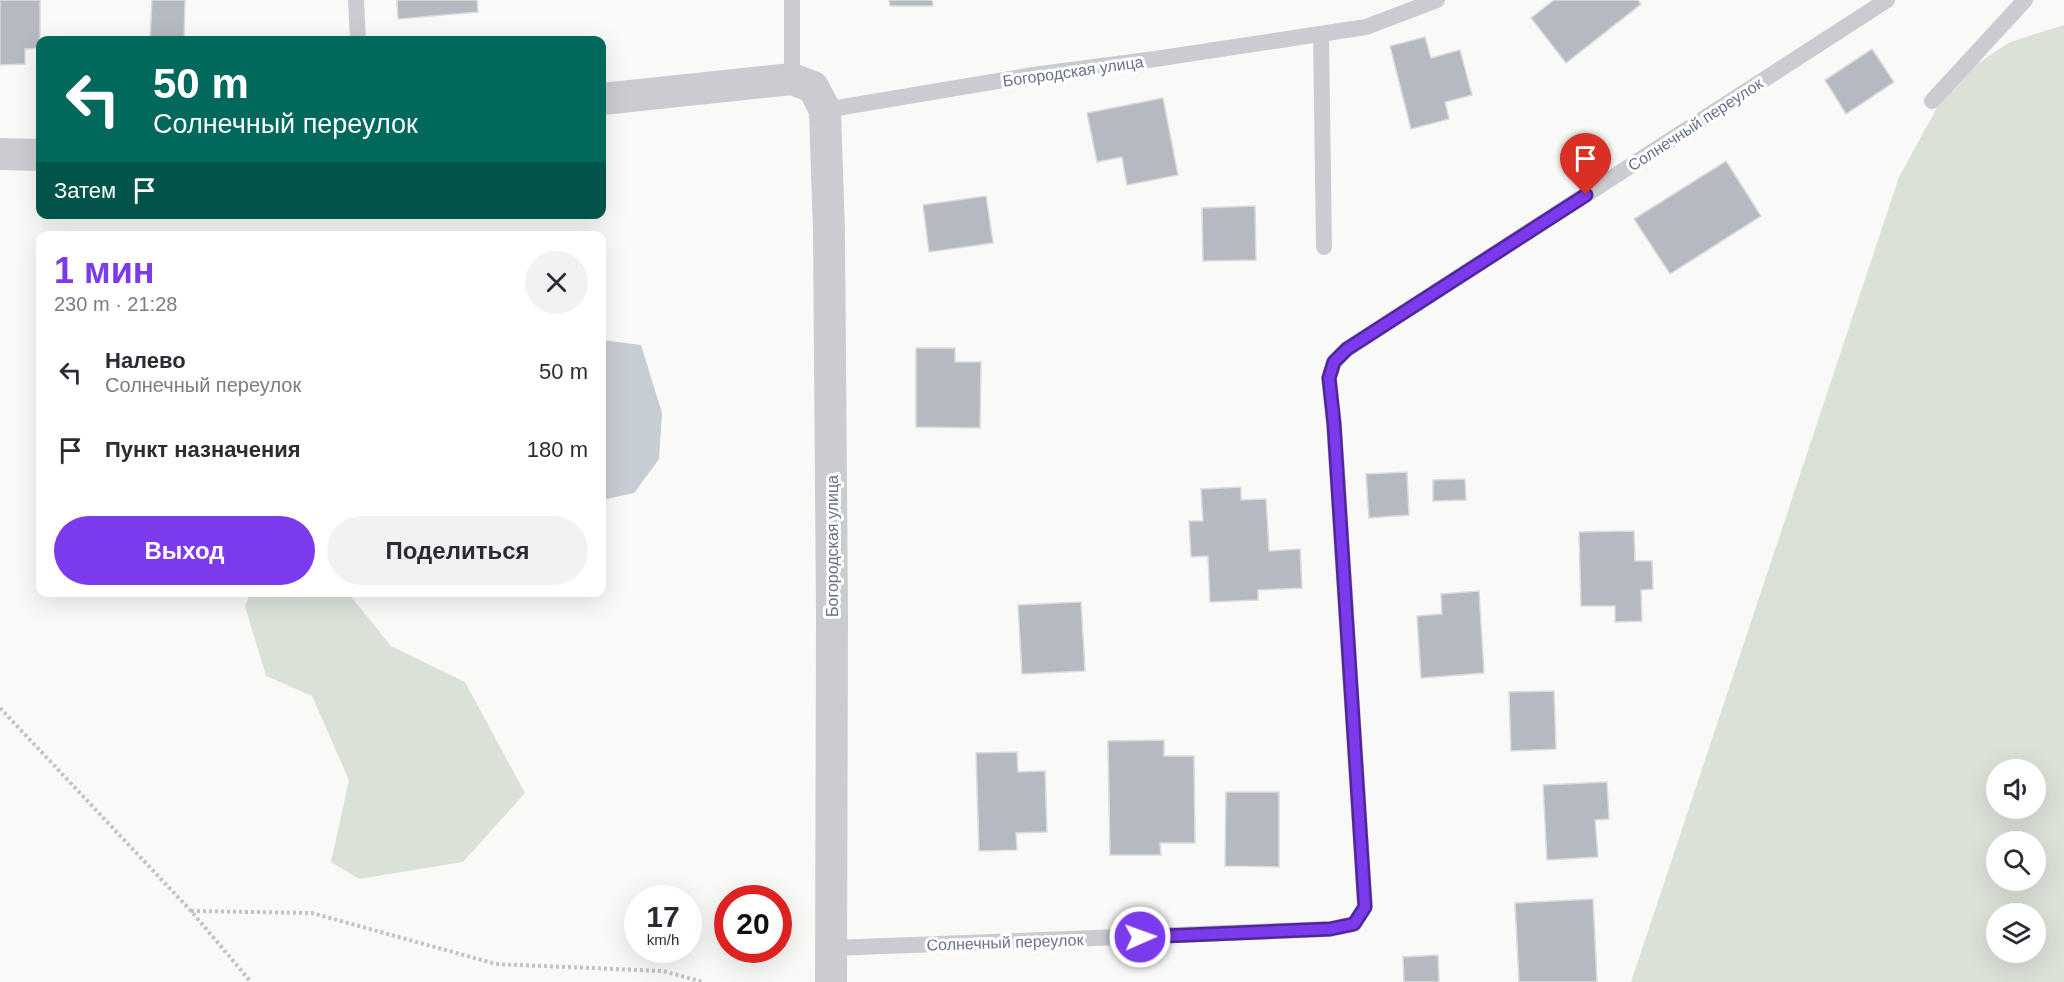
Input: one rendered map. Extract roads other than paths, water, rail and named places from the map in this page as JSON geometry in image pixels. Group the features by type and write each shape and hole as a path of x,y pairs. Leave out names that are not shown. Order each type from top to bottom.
{"street":[{"path":"606,99 792,79 813,87 825,110"},
{"name":"Богородская улица","path":"825,110 829,233 831,472 831,982"},
{"path":"0,154 36,155"}],"lane":[{"path":"356,0 358,36"},
{"path":"792,0 792,79"},
{"name":"Богородская улица","path":"825,110 1033,75 1366,27 1437,0"},
{"name":"Солнечный переулок","path":"832,948 1330,929 1354,924 1365,907 1334,424 1329,378 1334,362 1347,349 1887,0"},
{"path":"1932,101 2025,0"},
{"path":"1321,35 1324,247"}]}
